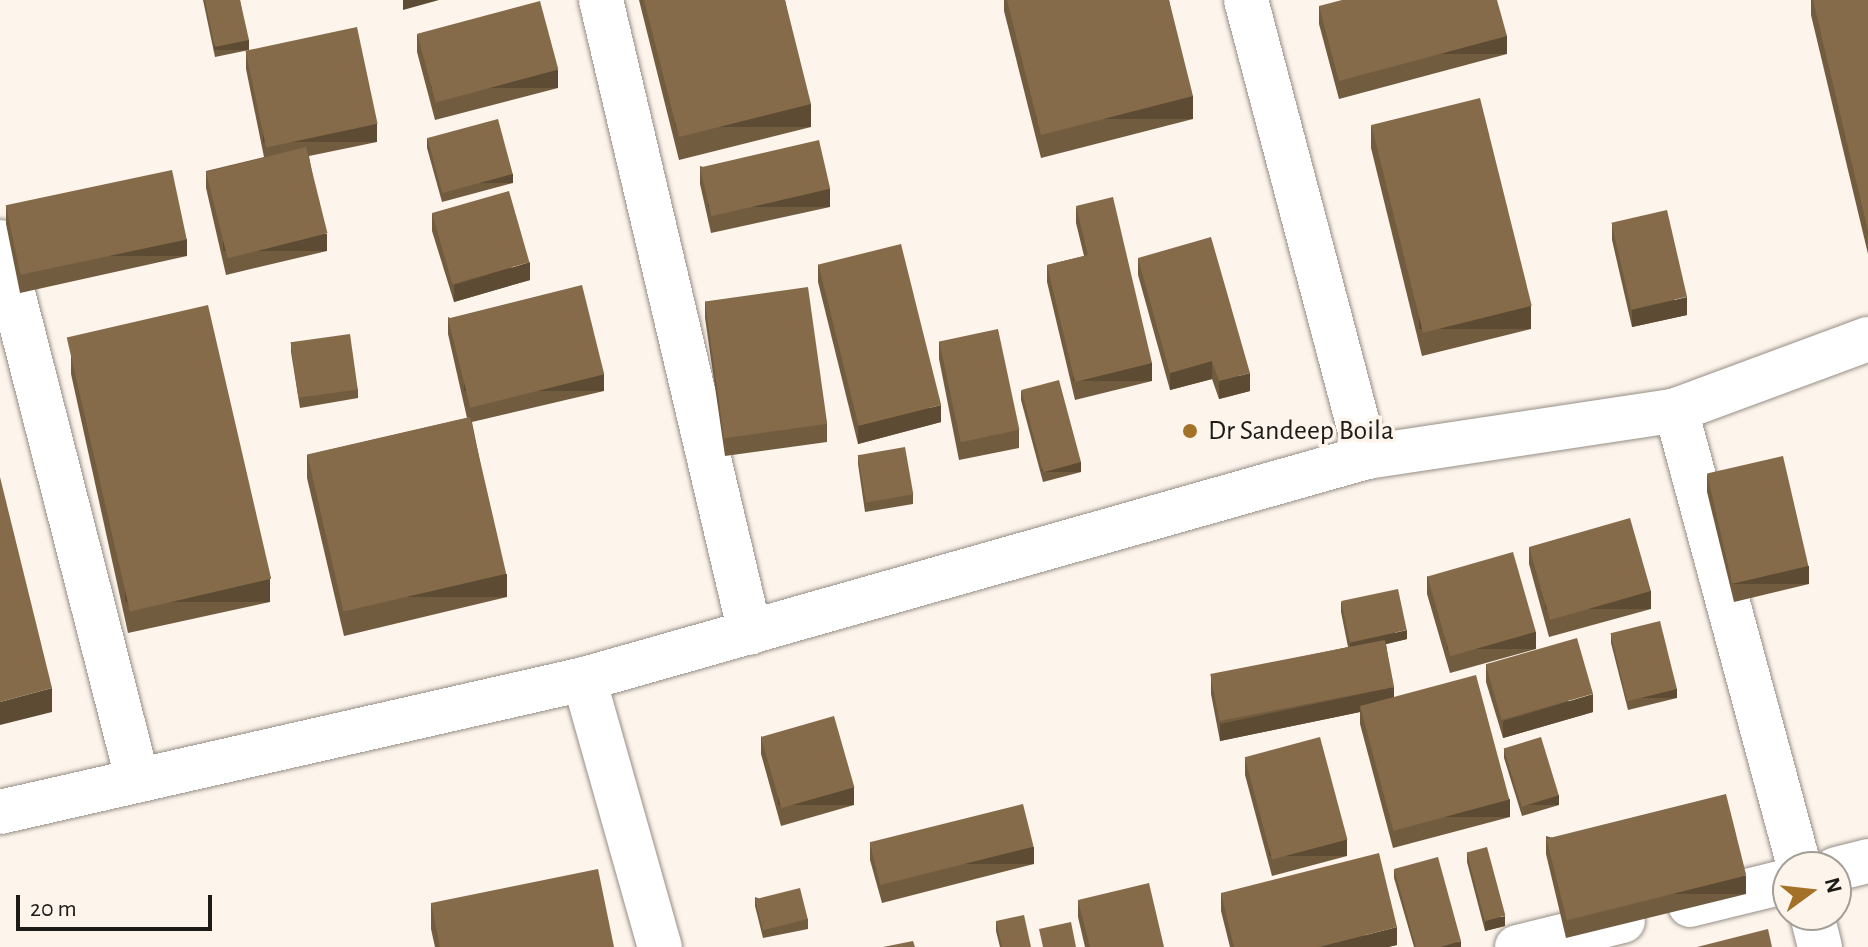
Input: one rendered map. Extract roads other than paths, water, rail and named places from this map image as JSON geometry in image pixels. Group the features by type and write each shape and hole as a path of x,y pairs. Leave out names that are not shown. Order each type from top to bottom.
{"street":[{"path":"601,0 750,633"},
{"path":"1246,0 1367,457"},
{"path":"0,242 137,778"},
{"path":"0,812 137,778 584,679 1367,457 1676,410 1868,339"},
{"path":"1676,410 1795,851"},
{"path":"584,679 660,947"},
{"path":"1517,947 1772,885"}],"place":[{"name":"Dr Sandeep Boila","path":"1190,431"}]}
